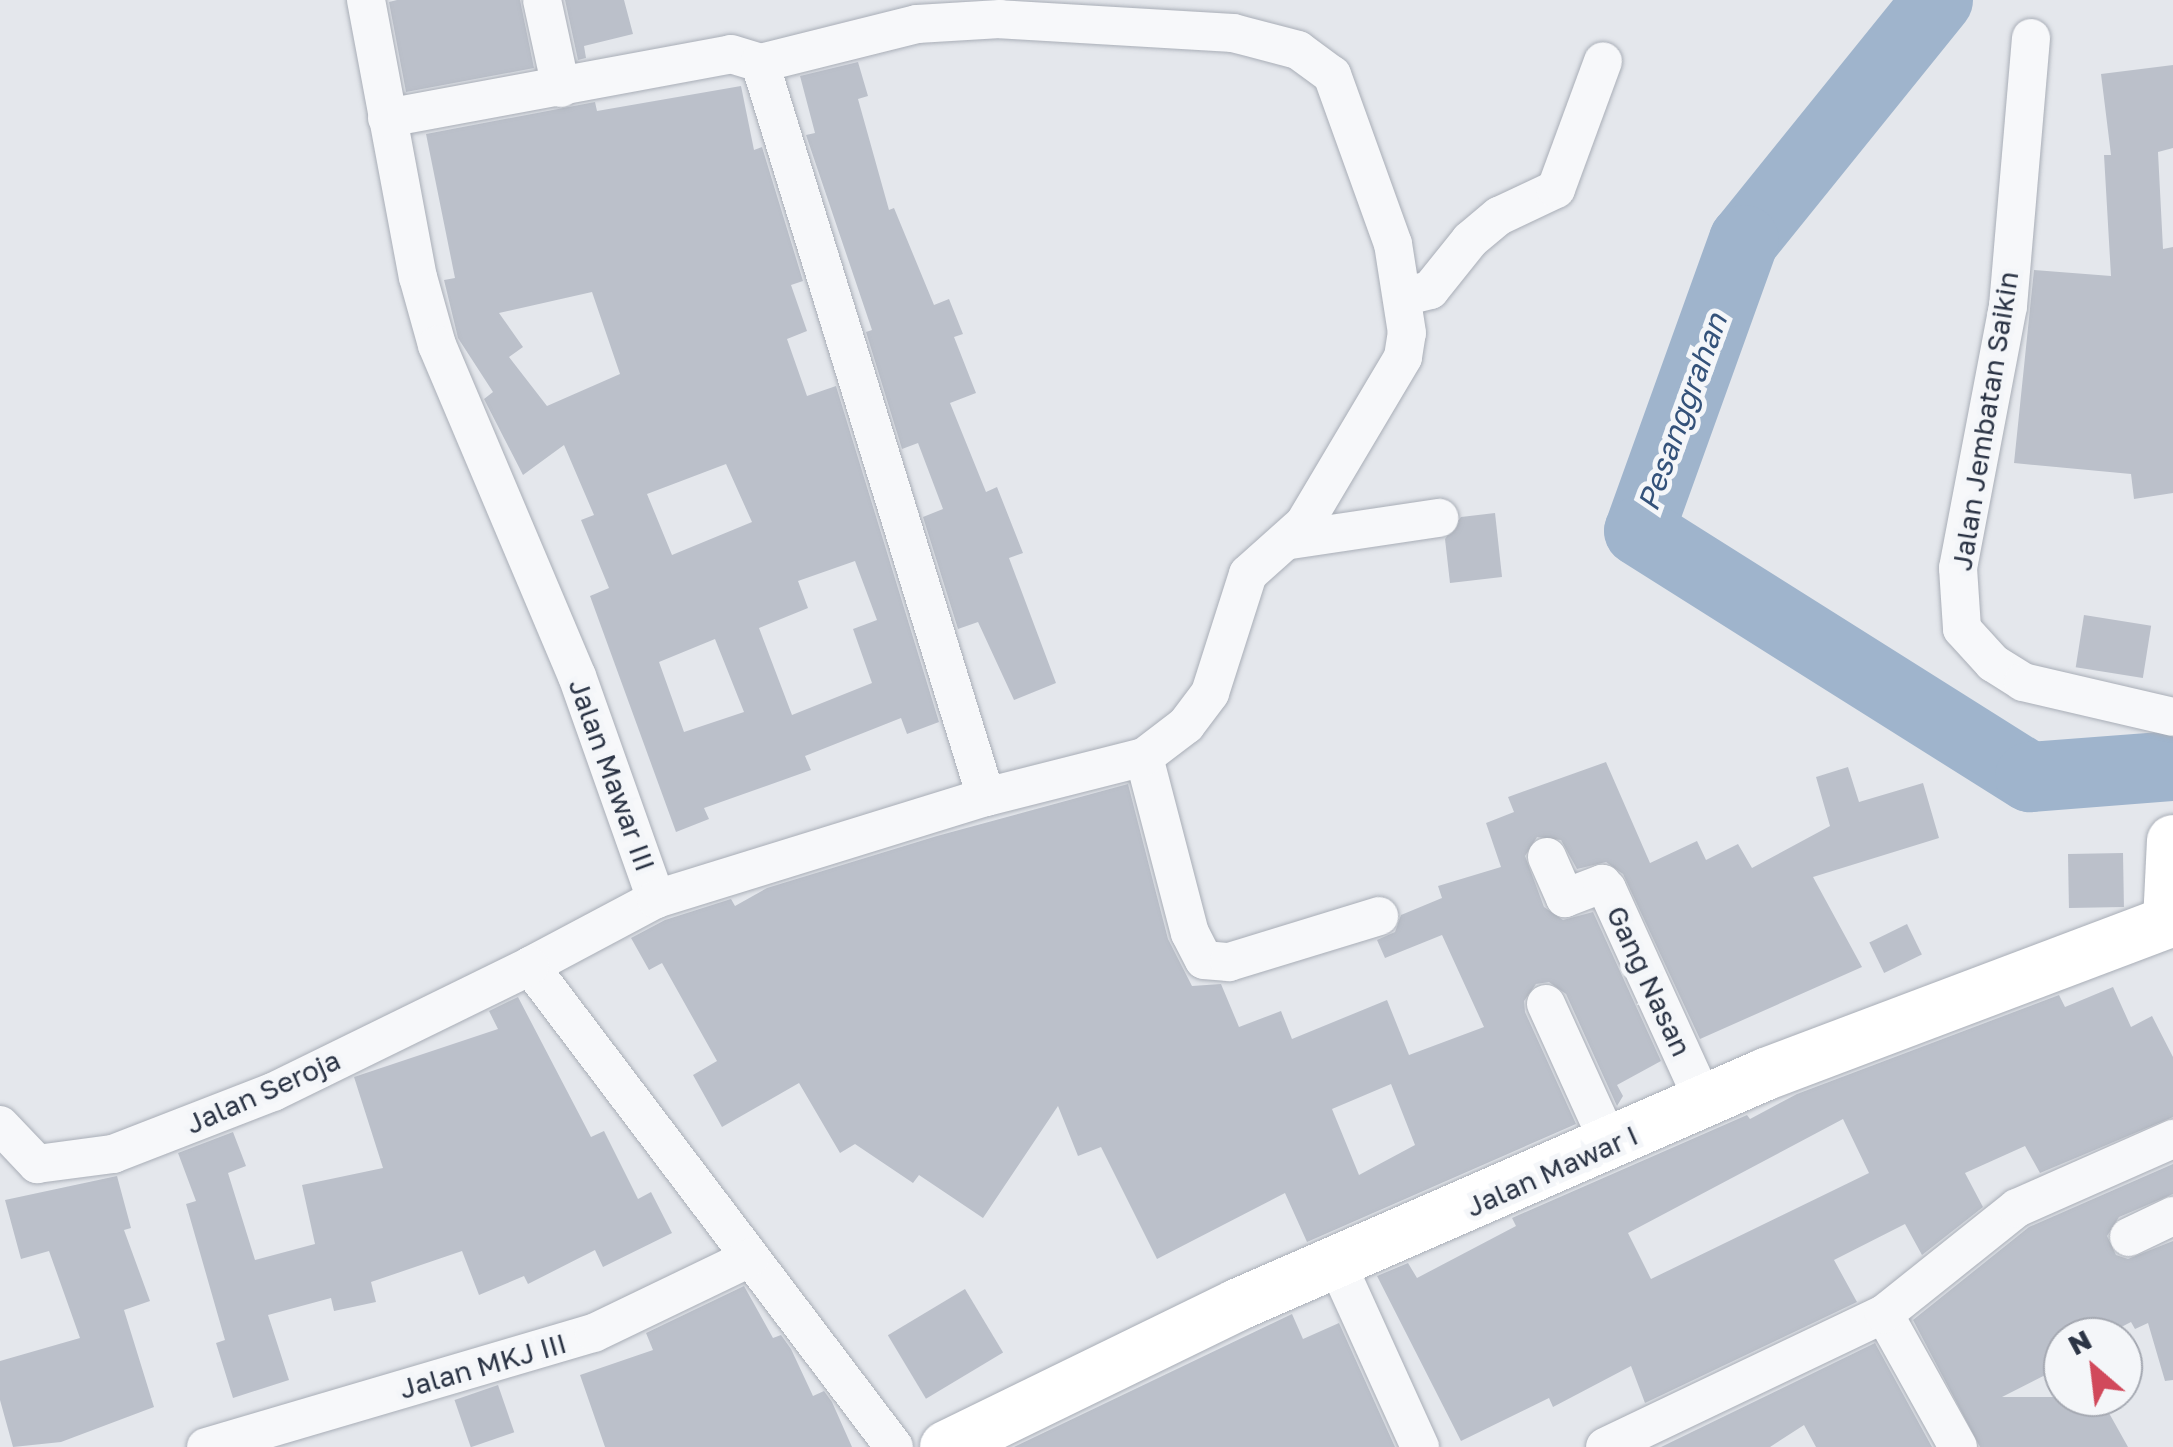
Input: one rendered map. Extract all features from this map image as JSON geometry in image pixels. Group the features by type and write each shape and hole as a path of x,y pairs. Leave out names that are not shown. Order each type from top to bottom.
{"street":[{"name":"Jalan Mawar III","path":"366,0 387,118 437,345 577,676 656,899 530,966"},
{"path":"542,0 561,88"},
{"path":"387,118 731,54 760,64 917,24 1000,19 1233,34 1298,50 1332,75 1406,296 1403,358 1291,540 1248,574 1204,702 1144,757 986,797 656,899"},
{"name":"Jalan Jembatan Saikin","path":"2032,38 2008,306 1958,568 1962,629 1994,663 2024,682 2173,717"},
{"path":"1406,296 1430,290 1470,240 1499,216 1556,188 1602,60"},
{"path":"760,64 986,797"},
{"path":"1291,540 1439,518"},
{"path":"1144,757 1190,933 1204,960 1229,962 1379,916"},
{"path":"2172,925 2173,841"},
{"name":"Gang Nasan","path":"1548,857 1565,898 1607,888 1704,1102"},
{"name":"Jalan Mawar I","path":"946,1447 1179,1331 1859,1035 2172,925"},
{"path":"530,966 894,1447"},
{"name":"Jalan Seroja","path":"0,1125 37,1164 114,1154 272,1092 530,966"},
{"path":"1546,1004 1610,1145"},
{"path":"1605,1447 1884,1314 2017,1208 2173,1139"},
{"path":"2129,1236 2173,1216"},
{"name":"Jalan MKJ III","path":"206,1447 594,1333 750,1258"},
{"path":"1337,1264 1420,1447"},
{"path":"1884,1314 1958,1447"}],"building":[{"path":"520,0 534,68 406,92 389,2"},
{"path":"565,0 624,0 633,34 584,46 586,58 578,60"},
{"path":"858,62 868,96 858,99 889,210 894,208 934,305 949,299 963,334 954,337 976,393 950,403 986,492 997,487 1023,553 1009,558 1056,683 1014,700 978,622 958,629 923,517 943,509 918,443 902,449 866,332 872,330 806,135 815,133 800,76"},
{"path":"2173,65 2173,148 2158,152 2163,249 2173,247 2173,493 2134,499 2131,474 2014,463 2034,270 2111,276 2104,155 2111,155 2101,74"},
{"path":"741,86 754,150 762,147 803,281 791,285 807,331 787,339 807,396 836,386 939,722 907,734 901,718 805,756 811,770 704,808 709,819 676,832 590,596 609,588 581,520 594,515 564,445 523,475 484,399 493,392 458,338 444,280 455,278 426,134 595,102 597,111","holes":["592,292 620,374 547,406 509,357 523,347 499,313","726,464 752,522 672,555 647,494","855,561 877,620 853,629 872,683 792,715 759,628 808,608 798,581","715,639 744,712 684,732 659,662"]},
{"path":"1495,513 1502,577 1450,583 1445,539 1461,517"},
{"path":"2084,615 2151,626 2143,678 2076,667"},
{"path":"1606,762 1650,863 1697,841 1706,860 1738,844 1752,868 1830,826 1816,777 1848,767 1859,802 1923,783 1939,838 1813,877 1862,967 1700,1039 1623,874 1606,862 1577,869 1561,840 1537,837 1525,856 1544,907 1563,920 1593,912 1661,1061 1617,1085 1623,1096 1617,1106 1566,994 1549,982 1536,984 1524,1001 1525,1012 1576,1124 1307,1242 1285,1193 1157,1259 1101,1147 1078,1156 1058,1106 983,1218 919,1175 913,1183 855,1144 840,1153 799,1083 722,1127 693,1075 717,1061 662,963 649,970 631,938 665,920 731,899 735,906 767,888 1128,784 1168,939 1192,986 1221,984 1239,1027 1281,1011 1292,1039 1387,1000 1409,1055 1484,1027 1442,935 1385,958 1377,940 1395,932 1401,915 1442,898 1438,886 1501,867 1486,823 1514,812 1508,797","holes":["1391,1084 1415,1145 1359,1175 1332,1109"]},
{"path":"2123,853 2124,907 2069,908 2068,854"},
{"path":"1907,924 1922,955 1884,973 1869,942"},
{"path":"2113,987 2131,1027 2152,1016 2173,1057 2173,1117 2040,1173 2025,1146 1965,1173 1983,1207 1922,1255 1905,1224 1834,1260 1857,1302 1645,1403 1631,1366 1553,1407 1549,1398 1461,1441 1377,1276 1408,1263 1417,1278 1516,1226 1512,1218 1747,1115 1750,1119 1797,1094 2059,995 2065,1007","holes":["1843,1119 1869,1173 1651,1279 1628,1233"]},
{"path":"518,997 591,1137 604,1131 638,1199 651,1192 672,1233 603,1267 595,1250 528,1284 524,1276 479,1295 462,1251 371,1282 376,1302 334,1311 331,1298 268,1315 289,1380 233,1398 216,1343 225,1340 186,1204 196,1201 178,1153 233,1132 246,1166 228,1173 255,1260 315,1244 302,1185 383,1168 354,1077 498,1029 489,1011"},
{"path":"2173,1164 2173,1194 2119,1217 2107,1236 2116,1255 2128,1259 2173,1241 2173,1380 2165,1381 2143,1317 2043,1317 2043,1376 2002,1397 2043,1397 2043,1417 2111,1417 2128,1447 1980,1447 1913,1320 2029,1227"},
{"path":"117,1176 131,1228 124,1230 150,1301 124,1310 154,1407 61,1442 13,1447 0,1400 0,1361 80,1338 49,1251 21,1259 5,1200"},
{"path":"744,1286 773,1338 781,1335 791,1349 813,1396 824,1391 832,1402 852,1447 605,1447 580,1375 653,1350 646,1333"},
{"path":"965,1289 1003,1352 926,1399 888,1335"},
{"path":"1292,1314 1303,1339 1339,1323 1395,1447 1014,1447"},
{"path":"1875,1343 1932,1447 1816,1447 1804,1425 1770,1447 1661,1447"},
{"path":"498,1385 514,1432 471,1447 455,1400"}],"waterway":[{"name":"Pesanggrahan","path":"1938,0 1744,240 1639,531 2030,777 2173,766"}]}
